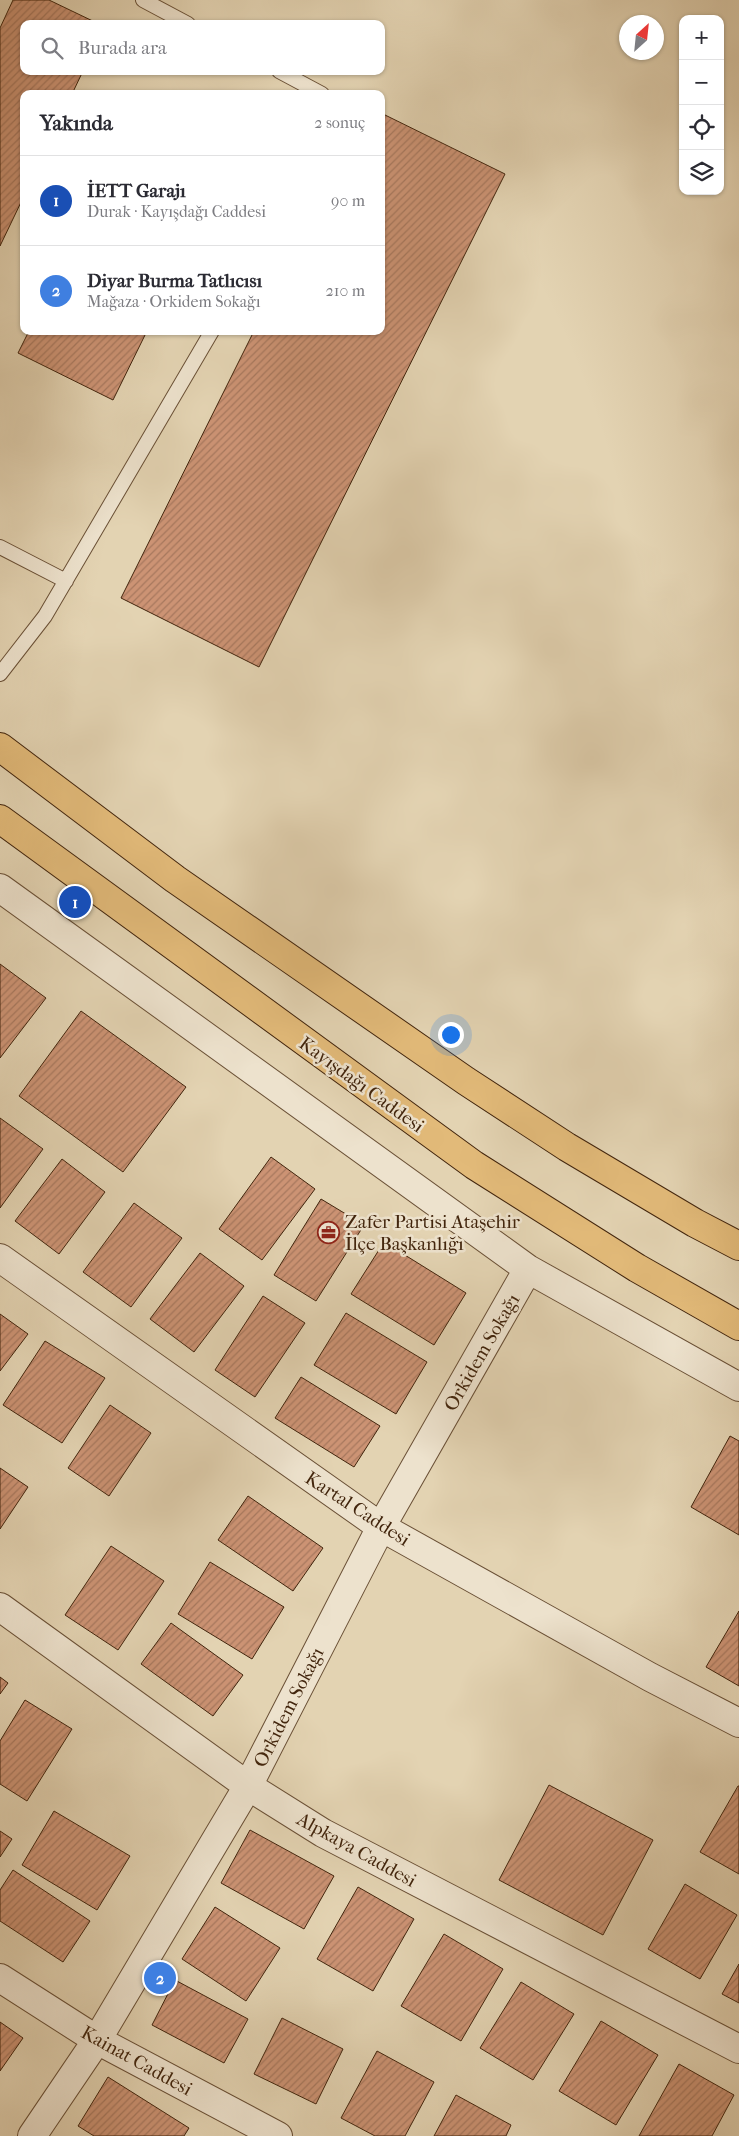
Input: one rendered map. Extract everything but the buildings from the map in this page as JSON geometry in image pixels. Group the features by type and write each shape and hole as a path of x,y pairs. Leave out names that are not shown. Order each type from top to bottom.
{"main road":[{"path":"0,747 175,879 466,1081 567,1147 695,1223 739,1246"},
{"name":"Kayışdağı Caddesi","path":"0,820 474,1165 637,1268 739,1326"}],"street":[{"path":"0,888 528,1269 739,1387"},
{"name":"Kartal Caddesi","path":"0,1258 381,1527 650,1677 739,1723"},
{"name":"Orkidem Sokağı","path":"32,2136 97,2040 248,1786 381,1527 528,1269"},
{"name":"Alpkaya Caddesi","path":"0,1607 248,1786 323,1833 739,2049"},
{"name":"Kainat Caddesi","path":"0,1978 97,2040 278,2136"}],"lane":[{"path":"143,0 180,20"},
{"path":"286,75 315,90"},
{"path":"0,674 45,616 210,335"},
{"path":"0,547 66,581"}],"place":[{"name":"İETT Garajı","path":"75,902"},
{"name":"Zafer Partisi Ataşehir İlçe Başkanlığı","path":"329,1232"},
{"name":"Diyar Burma Tatlıcısı","path":"160,1978"}]}
